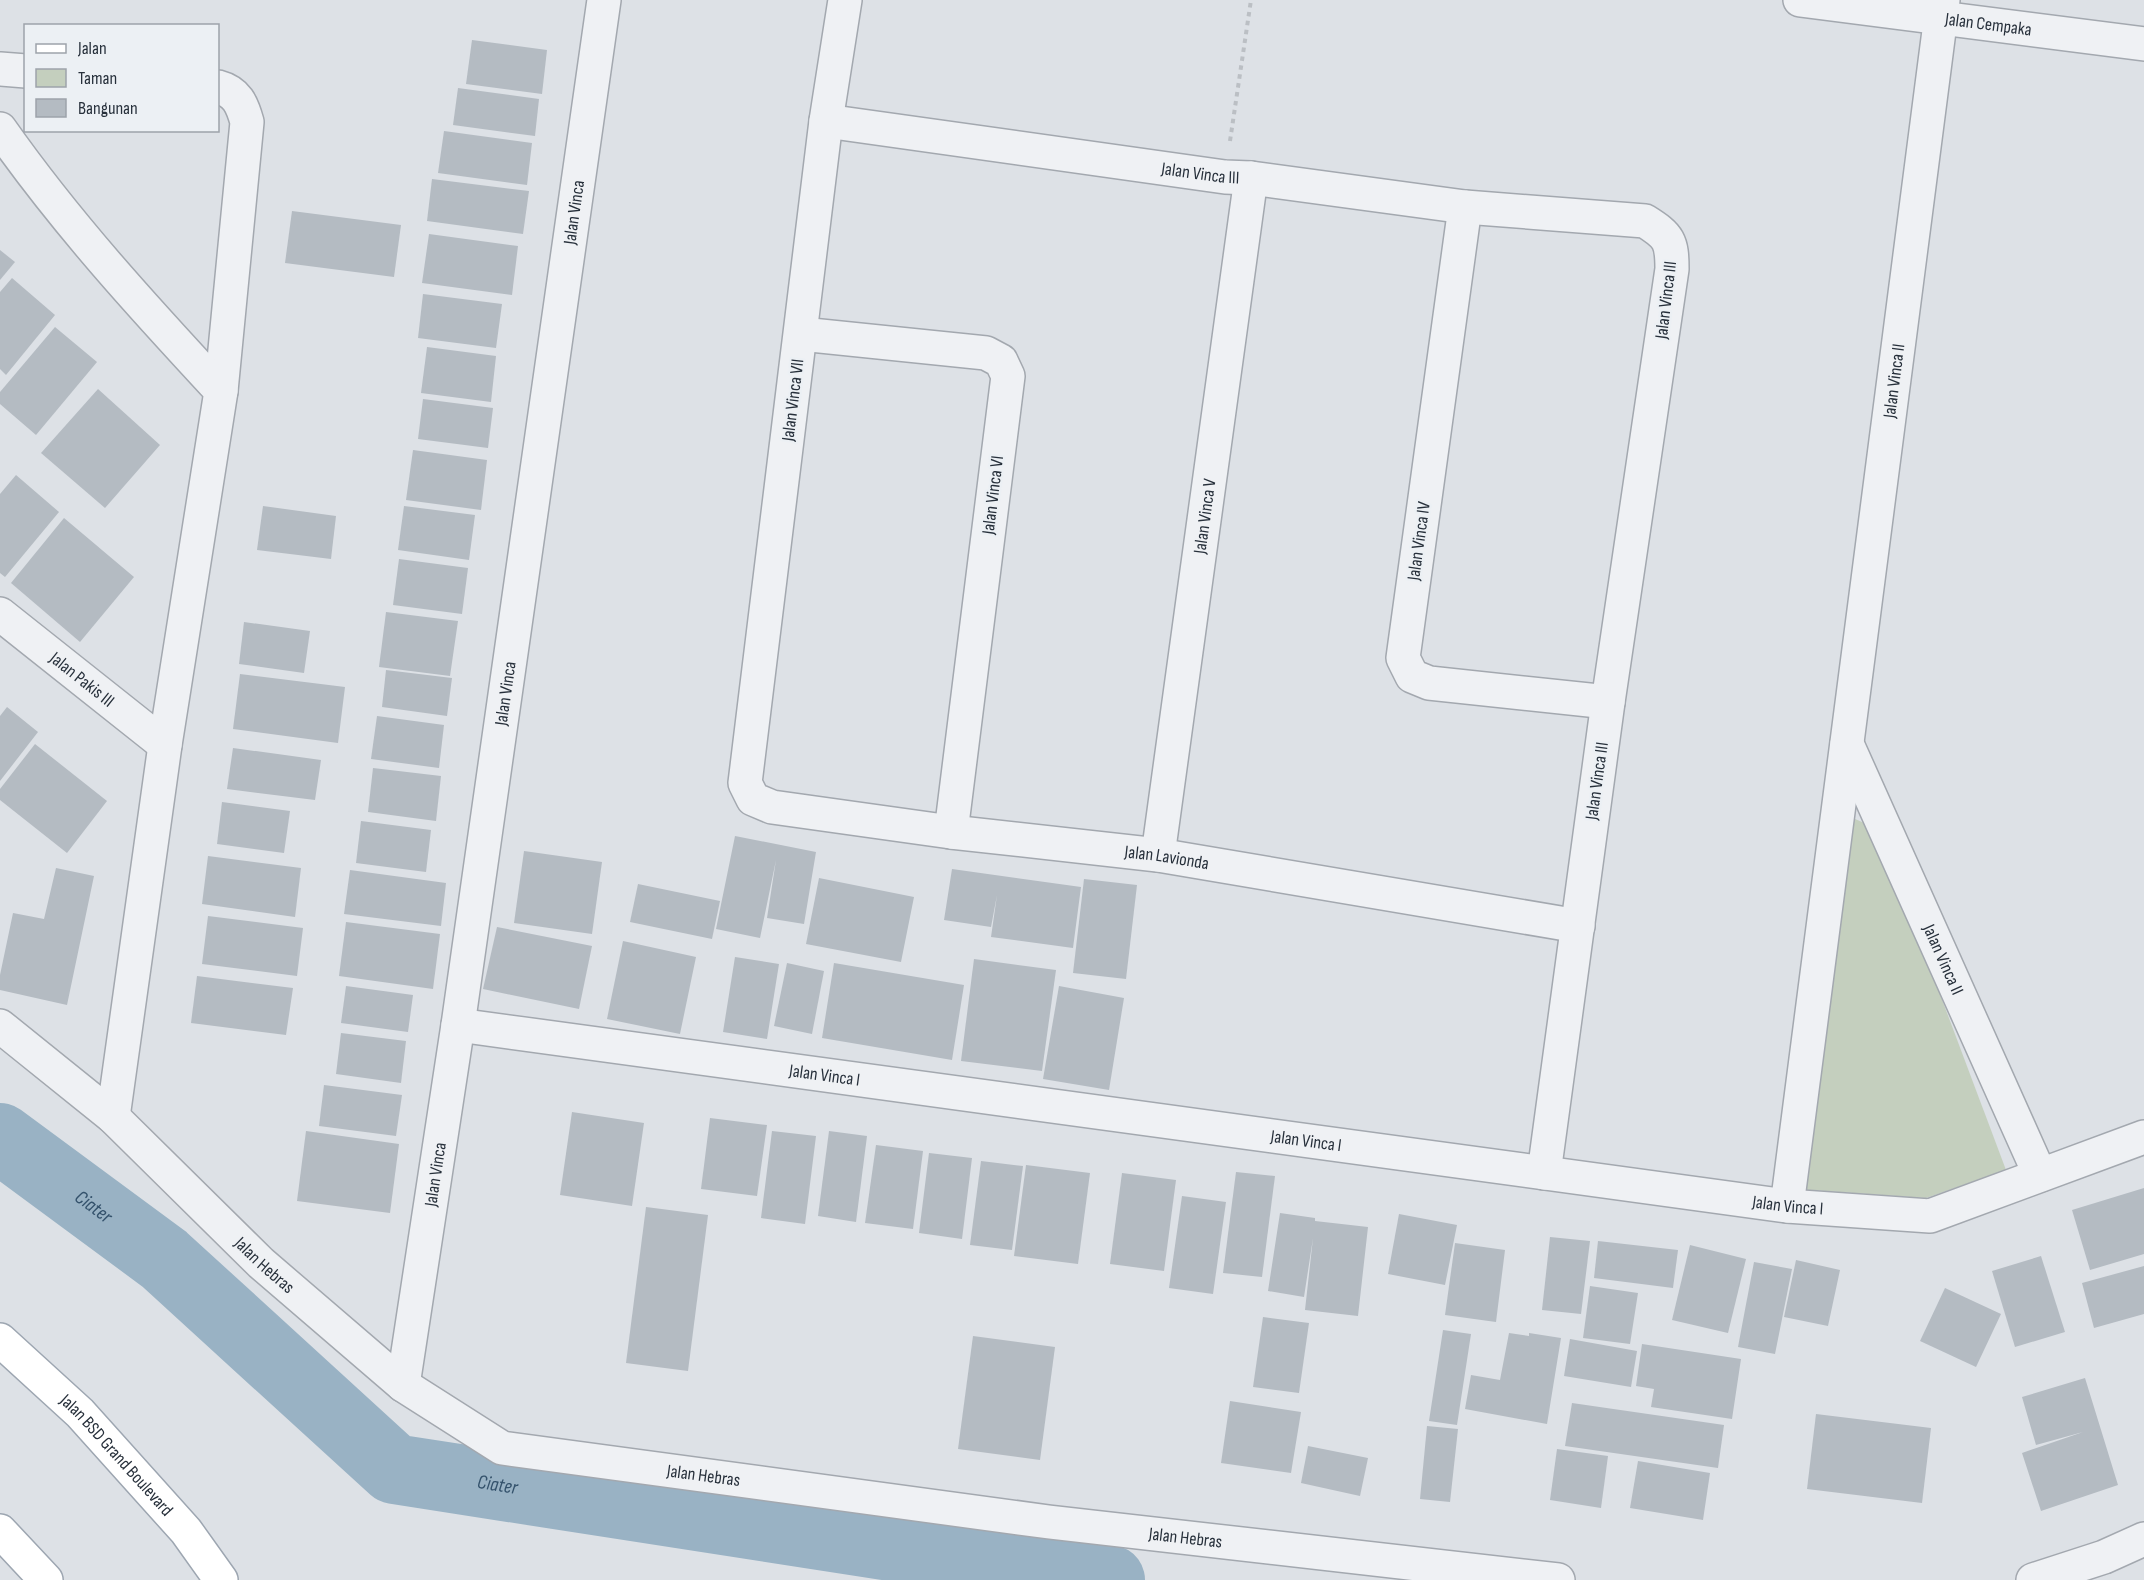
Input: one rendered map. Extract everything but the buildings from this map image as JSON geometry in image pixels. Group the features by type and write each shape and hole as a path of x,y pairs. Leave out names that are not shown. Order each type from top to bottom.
{"main road":[{"name":"Jalan BSD Grand Boulevard","path":"0,1340 80,1413 186,1531 221,1580"},
{"path":"0,1531 46,1580"}],"street":[{"name":"Jalan Vinca","path":"403,1385 458,1025 604,0"},
{"name":"Jalan Vinca VII","path":"753,798 745,783 826,121 845,0"},
{"name":"Jalan Cempaka","path":"1800,0 1942,9 2144,44"},
{"name":"Jalan Vinca II","path":"1787,1206 1942,9"},
{"path":"0,69 24,71"},
{"path":"113,1117 165,745 221,392 247,122 241,102 233,93 219,87"},
{"name":"Jalan Vinca III","path":"826,121 1465,207 1645,221 1662,231 1672,249 1670,281 1608,702 1544,1173"},
{"path":"0,129 28,169 112,273 221,392"},
{"name":"Jalan Vinca V","path":"1158,855 1238,178"},
{"name":"Jalan Vinca IV","path":"1465,207 1403,658 1412,676 1429,683 1608,702"},
{"name":"Jalan Vinca VI","path":"801,334 986,353 1001,361 1008,376 951,832"},
{"name":"Jalan Pakis III","path":"0,614 165,745"},
{"name":"Jalan Vinca II","path":"1846,744 2040,1175"},
{"name":"Jalan Lavionda","path":"753,798 772,807 951,832 1158,855 1578,926"},
{"name":"Jalan Vinca I","path":"458,1025 1787,1206 1930,1216 2144,1137"},
{"name":"Jalan Hebras","path":"0,1026 113,1117 261,1263 403,1385 502,1448 1049,1522 1558,1580"},
{"path":"2032,1580 2104,1557 2144,1539"}],"path":[{"path":"1238,178 1251,0"}],"green space":[{"path":"1846,815 1878,829 2006,1170 1926,1198 1796,1189"}],"waterway":[{"name":"Ciater","path":"0,1138 164,1259 394,1469 1110,1580"}]}
